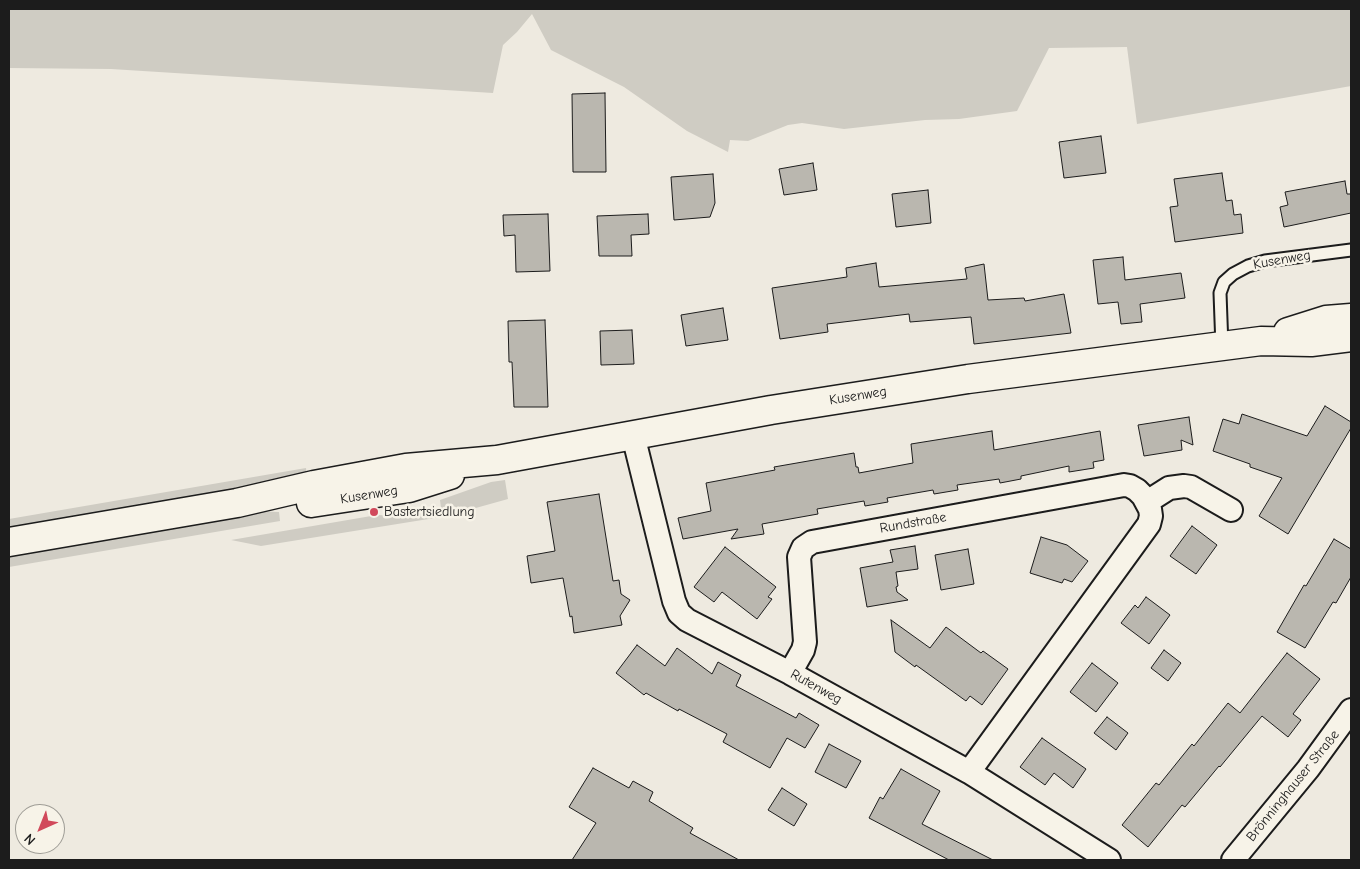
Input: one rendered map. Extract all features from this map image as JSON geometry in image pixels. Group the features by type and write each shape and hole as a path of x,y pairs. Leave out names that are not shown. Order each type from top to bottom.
{"street":[{"name":"Kusenweg","path":"9,542 237,503 314,485 406,468 497,460 771,410 968,379 1261,341 1326,320 1351,318"},
{"name":"Kusenweg","path":"1261,341 1311,342 1351,338"},
{"name":"Rutenweg","path":"633,435 674,602 679,613 687,620 790,673 969,772 1109,860"},
{"name":"Rundstraße","path":"790,673 803,650 805,642 799,557 803,548 812,542 1124,485 1137,490 1147,502"},
{"path":"969,772 1149,524 1151,516 1147,502 1169,488 1184,486 1191,487 1231,510"},
{"name":"Brönninghauser Straße","path":"1233,860 1308,769 1351,710"}],"lane":[{"name":"Kusenweg","path":"1222,347 1220,293 1224,282 1233,274 1265,260 1351,250"}],"shaded area":[{"path":"9,9 1351,9 1351,86 1137,124 1127,47 1049,48 1017,111 959,119 925,120 844,129 802,123 788,125 748,141 730,140 728,152 687,131 624,87 551,50 532,14 503,45 493,93 111,69 9,68"},
{"path":"306,468 307,480 9,530 9,519"},
{"path":"505,480 508,499 447,516 261,546 231,540 377,515 398,516 441,508 440,500 491,482"},
{"path":"250,511 279,512 280,521 9,567 9,553"}],"building":[{"path":"605,93 606,172 573,172 572,94"},
{"path":"1101,136 1106,173 1064,178 1059,142"},
{"path":"813,163 817,190 784,195 779,169"},
{"path":"1222,173 1226,201 1232,200 1234,215 1241,214 1243,233 1175,242 1170,207 1178,206 1174,179"},
{"path":"713,174 715,203 710,217 674,220 671,177"},
{"path":"1345,181 1347,194 1351,194 1351,213 1284,227 1280,207 1288,205 1285,192"},
{"path":"928,190 931,223 896,227 892,194"},
{"path":"548,214 550,271 516,272 515,235 504,236 503,215"},
{"path":"648,214 649,234 631,235 632,256 599,256 597,216"},
{"path":"1123,257 1125,280 1181,273 1185,298 1140,304 1142,322 1121,324 1118,302 1098,304 1093,260"},
{"path":"876,263 879,287 967,279 965,268 984,264 988,300 1024,298 1025,301 1064,294 1071,333 974,344 971,317 910,322 909,314 827,324 828,332 780,339 772,288 847,277 846,268"},
{"path":"723,308 728,340 686,346 681,315"},
{"path":"545,320 548,407 514,407 512,362 509,362 508,321"},
{"path":"632,330 634,364 601,365 600,331"},
{"path":"1325,406 1351,422 1351,428 1288,534 1259,516 1282,478 1213,451 1223,419 1239,424 1242,414 1307,436"},
{"path":"1189,417 1193,445 1181,440 1182,450 1144,456 1138,425"},
{"path":"992,431 994,450 1100,431 1104,460 1093,462 1094,468 1069,472 1069,466 1021,476 1021,479 1000,483 999,479 957,485 958,490 934,494 933,490 887,498 888,502 865,506 864,501 817,509 818,514 762,524 764,534 731,539 738,529 683,539 678,518 711,511 706,483 775,470 774,467 854,453 859,473 913,463 911,444"},
{"path":"599,494 613,581 619,580 621,594 630,600 620,616 622,625 574,633 563,578 531,583 527,556 555,551 547,502"},
{"path":"1192,526 1217,545 1196,574 1170,556"},
{"path":"1041,537 1067,545 1088,561 1072,582 1064,579 1062,583 1030,573"},
{"path":"1334,539 1351,549 1351,577 1336,603 1333,602 1305,648 1277,632 1304,585 1306,586"},
{"path":"915,546 918,569 896,572 897,592 908,600 867,607 860,568 893,562 890,550"},
{"path":"725,547 776,587 768,597 772,599 757,619 722,592 714,602 694,587"},
{"path":"968,549 974,584 941,590 935,555"},
{"path":"1146,597 1170,615 1149,644 1121,623 1135,605 1138,608"},
{"path":"891,620 930,648 946,627 981,653 983,651 1008,669 982,705 970,696 966,701 895,652"},
{"path":"637,645 665,666 677,648 712,674 718,662 741,675 736,686 796,718 799,713 819,725 805,748 787,738 770,768 723,742 727,734 679,709 678,711 646,693 644,695 616,673"},
{"path":"1164,650 1181,663 1168,681 1151,668"},
{"path":"1287,653 1320,679 1293,714 1301,720 1288,737 1262,716 1185,807 1182,805 1148,847 1122,825 1156,783 1159,785 1192,744 1194,746 1228,703 1240,713"},
{"path":"1092,663 1118,683 1096,712 1070,692"},
{"path":"1107,717 1128,733 1116,750 1094,733"},
{"path":"1042,738 1086,769 1073,788 1054,773 1045,785 1020,767"},
{"path":"829,744 861,761 846,788 815,772"},
{"path":"593,768 629,788 633,781 653,792 649,801 693,828 690,833 739,860 572,860 596,823 569,807"},
{"path":"901,769 940,791 922,824 993,860 949,860 869,818 880,797 883,799"},
{"path":"782,788 807,804 794,826 768,810"}],"place":[{"name":"Bastertsiedlung","path":"374,512"}]}
